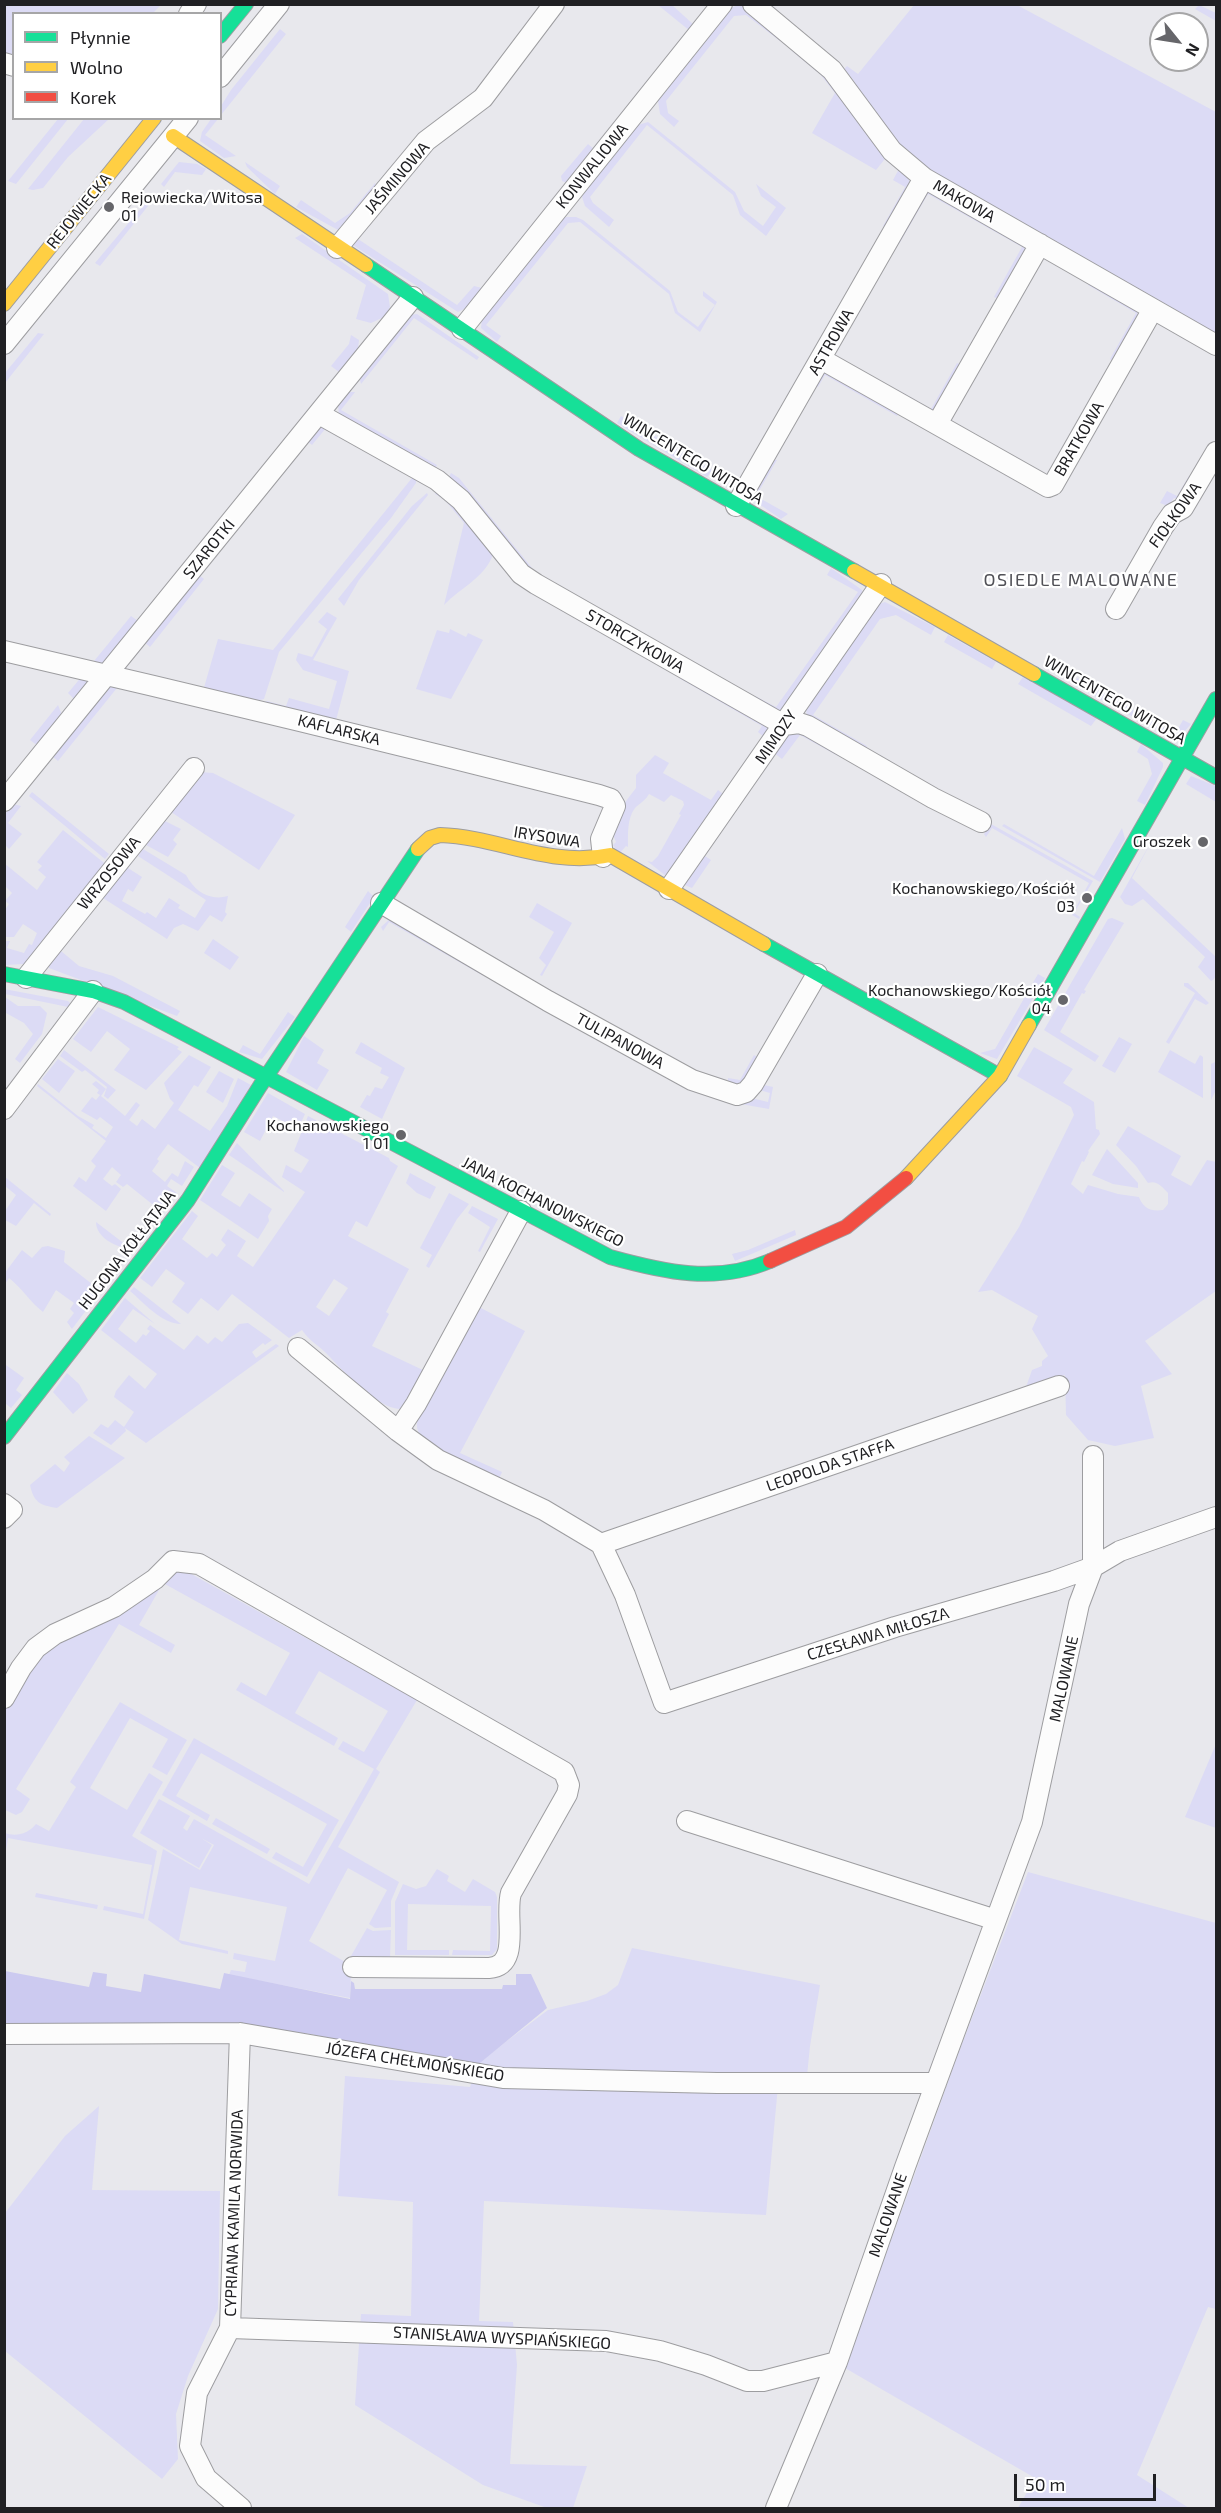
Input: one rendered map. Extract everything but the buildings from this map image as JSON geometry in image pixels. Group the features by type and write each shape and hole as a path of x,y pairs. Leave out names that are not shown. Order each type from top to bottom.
{"main road":[{"path":"222,34 246,4"},
{"name":"REJOWIECKA","path":"4,304 152,120"},
{"name":"WINCENTEGO WITOSA","path":"173,136 603,426 736,506 881,584 1216,777"},
{"name":"JANA KOCHANOWSKIEGO","path":"4,974 93,992 130,1005 610,1257 660,1272 707,1274 734,1272 760,1265 846,1227 874,1208 934,1150 1000,1076 1216,699"},
{"name":"IRYSOWA","path":"266,1077 422,844 438,835 460,837 561,859 580,861 610,855 1000,1076"},
{"name":"HUGONA KOŁŁĄTAJA","path":"4,1437 188,1200 266,1077"}],"street":[{"path":"222,75 279,4"},
{"name":"JAŚMINOWA","path":"337,248 426,141 483,98 554,4"},
{"name":"KONWALIOWA","path":"462,329 722,4"},
{"name":"MAKOWA","path":"753,4 832,70 892,150 924,178 1216,345"},
{"path":"4,344 186,120"},
{"name":"ASTROWA","path":"736,506 924,178"},
{"path":"937,424 1040,244"},
{"name":"SZAROTKI","path":"4,801 413,297"},
{"name":"BRATKOWA","path":"821,359 1048,487 1051,486 1153,309"},
{"name":"STORCZYKOWA","path":"319,414 437,480 461,500 521,574 536,584 784,725 799,723 808,726 933,798 981,822"},
{"name":"FIOŁKOWA","path":"1116,609 1163,526 1172,514 1183,508 1216,452"},
{"name":"MIMOZY","path":"669,889 881,584"},
{"name":"KAFLARSKA","path":"4,651 108,674 599,795 611,800 615,806 601,839 603,857"},
{"name":"WRZOSOWA","path":"26,978 194,768"},
{"name":"TULIPANOWA","path":"381,903 686,1078 732,1094 746,1092 753,1084 817,974"},
{"path":"4,1109 93,992"},
{"path":"398,1431 416,1404 521,1211"},
{"path":"298,1348 398,1431 438,1460 544,1510 601,1544"},
{"name":"LEOPOLDA STAFFA","path":"601,1544 1059,1386"},
{"path":"1093,1456 1093,1567"},
{"path":"1093,1567 1120,1551 1216,1517"},
{"name":"CZESŁAWA MIŁOSZA","path":"601,1544 625,1595 664,1703 895,1627 1054,1581 1093,1567"},
{"path":"4,1698 21,1668 36,1648 55,1634 114,1607 133,1595 174,1561 198,1564 559,1768 568,1778 567,1794 511,1893 507,1904 508,1955 503,1964 497,1968 353,1968"},
{"name":"MALOWANE","path":"776,2508 837,2362 1032,1822 1079,1604 1093,1567"},
{"path":"687,1821 996,1920"},
{"name":"JÓZEFA CHEŁMOŃSKIEGO","path":"4,2034 240,2033 503,2078 717,2083 936,2083"},
{"name":"CYPRIANA KAMILA NORWIDA","path":"240,2033 231,2328 197,2393 190,2446 206,2478 242,2508"},
{"name":"STANISŁAWA WYSPIAŃSKIEGO","path":"231,2328 606,2341 660,2351 747,2381 772,2379 837,2362"}],"shaded area":[{"path":"4,5 161,5 154,12 12,12 12,57 5,55"},
{"path":"658,5 672,5 694,25 690,31"},
{"path":"914,5 1017,5 1216,112 1216,337 944,180 904,153 844,69 847,66 858,74"},
{"path":"1199,5 1216,13 1216,21 1209,17 1209,12 1200,12 1195,9"},
{"path":"746,6 784,37 780,41 746,15 734,16 666,101 668,113 679,121 674,127 660,114 658,101 733,7"},
{"path":"280,29 286,34 222,114 222,104"},
{"path":"795,47 823,70 888,155 876,170 812,133 835,93 820,74 792,51"},
{"path":"57,120 67,120 16,184 8,181"},
{"path":"83,120 108,120 68,157 43,188 28,189"},
{"path":"210,120 217,120 205,135 236,156 224,158 200,141 202,132"},
{"path":"648,122 735,192 744,211 763,226 776,207 761,196 756,184 786,208 766,236 740,215 733,195 647,125 590,197 593,203 614,220 609,227 585,206 582,197 589,185 638,125"},
{"path":"588,144 594,149 567,183 562,181 561,176"},
{"path":"422,161 358,239 457,305 474,286 482,288 466,308 458,312 351,244"},
{"path":"179,162 197,164 206,169 202,175 175,172 164,187 161,184"},
{"path":"245,162 280,186 275,194 247,167"},
{"path":"900,167 909,178 910,186 889,229 883,226 905,187 893,180"},
{"path":"375,183 376,186 346,226 338,230 296,207 301,200 335,223 350,213"},
{"path":"932,190 1024,240 1026,251 999,299 994,297 1022,247 928,194 899,244 897,239 926,193"},
{"path":"152,195 156,196 100,266 95,263"},
{"path":"563,218 583,220 670,291 678,312 698,327 715,305 703,296 703,291 717,302 700,332 675,313 669,294 580,222 568,223 486,325 501,336 497,342 481,328 482,319"},
{"path":"302,234 388,294 390,307 386,316 371,323 356,319 366,285 295,238"},
{"path":"1092,281 1137,310 1136,324 1114,362 1110,359 1136,313 1088,285"},
{"path":"417,314 479,357 477,360 414,318 361,384 363,373 410,315"},
{"path":"38,333 44,334 5,383 5,373"},
{"path":"351,335 359,340 358,349 339,372 331,366 349,344"},
{"path":"957,363 962,365 935,412 896,395 898,390 931,409"},
{"path":"824,372 900,410 897,416 825,375 818,387 813,385"},
{"path":"349,392 355,392 341,410 437,465 434,471 339,415 338,405"},
{"path":"621,416 712,470 707,477 617,423"},
{"path":"321,425 416,479 416,483 391,518 279,652 264,699 248,703 203,691 218,639 273,650 412,478 326,428 312,445 307,441"},
{"path":"771,460 777,460 756,496 788,514 781,519 753,500"},
{"path":"451,473 459,478 532,568 529,572 447,481"},
{"path":"1189,476 1195,479 1179,500 1174,498 1168,506 1160,503 1167,491 1177,496"},
{"path":"436,491 446,494 493,554 479,576 444,605 464,523 444,499 435,494"},
{"path":"427,493 428,495 359,580 344,606 338,599 412,506"},
{"path":"831,568 862,590 863,595 787,707 779,712 754,698 755,696 776,707 858,592 827,575"},
{"path":"199,575 204,579 150,647 144,642"},
{"path":"885,602 935,627 931,635 896,615 880,619 813,715 867,746 863,752 807,717 806,709 879,604"},
{"path":"327,612 337,618 313,660 349,671 335,724 257,705 267,701 286,706 289,698 329,709 337,681 303,670 296,660 298,653 312,657 327,629 318,622"},
{"path":"131,616 138,621 101,667 90,666"},
{"path":"450,629 466,637 468,633 483,640 451,699 416,689 437,630 449,633"},
{"path":"948,635 996,662 992,669 944,642"},
{"path":"682,674 769,725 766,739 758,732 762,726 679,678"},
{"path":"83,675 91,679 75,700 68,693"},
{"path":"1023,677 1097,718 1091,726 1018,684"},
{"path":"1077,678 1175,734 1183,720 1191,724 1179,738 1174,739 1074,685"},
{"path":"111,682 121,683 58,761 52,756"},
{"path":"58,705 62,715 38,746 30,740"},
{"path":"798,731 840,752 838,756 800,735 782,759 774,753 789,732"},
{"path":"1141,744 1163,763 1145,805 1137,801 1152,774 1148,759 1137,752"},
{"path":"655,755 669,763 663,773 711,800 718,790 726,796 676,868 666,876 647,861 652,862 658,856 681,815 679,814 684,805 683,801 671,795 664,802 649,794 635,808 631,817 628,827 628,847 626,846 619,854 613,845 616,842 612,832 623,805 636,788 636,775"},
{"path":"200,772 213,773 295,815 259,870 168,810"},
{"path":"1191,776 1216,786 1216,802 1186,784"},
{"path":"32,792 109,854 105,859 29,796"},
{"path":"13,804 21,806 8,823 22,834 9,849 5,845 5,814"},
{"path":"165,821 181,829 173,840 177,844 168,857 146,845"},
{"path":"991,824 1093,881 1074,913 1080,917 1079,919 1072,915 1089,883 992,828 986,837 984,834"},
{"path":"1004,824 1094,876 1122,828 1125,839 1100,882 1002,826"},
{"path":"63,830 108,866 28,961 24,964 5,965 5,941 10,941 7,948 24,953 29,944 32,945 37,933 23,924 14,937 5,937 5,910 9,904 5,901 12,893 5,886 4,863 37,890 46,877 38,870 42,866 37,862"},
{"path":"1151,842 1132,878 1216,957 1217,974 1211,981 1198,967 1205,957 1143,899 1132,906 1125,904 1120,897"},
{"path":"143,849 186,875 204,894 215,897 228,896 225,912 227,914 222,922 210,915 198,931 183,924 174,928 167,939 103,898 74,934 72,931 128,862 131,864 128,868 142,877 133,892 128,889 122,901 156,918 169,898 180,905 178,908 195,918 206,900 138,856"},
{"path":"702,854 711,860 692,888 682,884"},
{"path":"368,891 374,897 351,932 345,927"},
{"path":"537,903 572,923 542,976 540,975 546,965 539,958 554,932 529,917"},
{"path":"391,918 485,970 482,975 389,922 383,931 381,927"},
{"path":"1112,918 1124,923 1060,1032 1099,1056 1095,1062 1044,1030 1108,919"},
{"path":"213,939 239,957 230,970 204,953"},
{"path":"66,944 61,951 79,966 113,976 180,1011 177,1016 49,968 48,963"},
{"path":"1038,974 1045,978 997,1059 980,1053 995,1049"},
{"path":"1184,983 1188,983 1209,1003 1206,1005 1195,999 1169,1044 1166,1042 1195,993 1184,986"},
{"path":"819,988 764,1085 773,1087 769,1109 729,1102 747,1097 768,1102 770,1093 756,1089"},
{"path":"4,989 68,1001 73,1006 30,1062 26,1063 68,1007 5,994"},
{"path":"5,997 18,1006 40,1006 47,1013 42,1034 20,1063 15,1059 33,1034 24,1023 6,1013"},
{"path":"98,1007 179,1047 177,1049 182,1052 146,1090 114,1070 130,1049 107,1031 91,1052 73,1039"},
{"path":"288,1012 295,1017 262,1059 239,1052 243,1045 260,1054"},
{"path":"304,1036 324,1050 317,1063 329,1070 317,1090 286,1072"},
{"path":"1119,1037 1132,1044 1115,1073 1102,1066"},
{"path":"361,1042 405,1068 382,1119 360,1107 375,1087 382,1089 389,1077 380,1073 382,1068 355,1053"},
{"path":"1034,1047 1073,1069 1063,1083 1094,1102 1096,1129 1100,1134 1088,1151 1084,1162 1082,1161 1071,1184 1083,1194 1088,1185 1118,1194 1139,1197 1143,1204 1151,1210 1163,1210 1168,1204 1168,1193 1157,1183 1148,1183 1116,1145 1128,1126 1181,1156 1171,1175 1191,1186 1207,1160 1216,1162 1216,1291 1145,1341 1172,1374 1141,1386 1154,1438 1115,1446 1088,1440 1066,1415 1065,1375 1026,1387 1032,1370 1042,1366 1042,1361 1048,1356 1032,1329 1038,1316 992,1290 978,1292 1019,1227 1074,1115 1071,1107 1017,1076"},
{"path":"64,1050 116,1090 108,1099 104,1096 107,1087 85,1070 82,1072 60,1056"},
{"path":"1170,1050 1195,1064 1200,1055 1203,1057 1203,1098 1158,1072"},
{"path":"189,1055 211,1067 198,1087 194,1085 178,1110 210,1131 227,1106 238,1078 251,1085 200,1168 168,1144 157,1159 159,1161 152,1171 165,1182 172,1173 178,1177 185,1161 194,1167 182,1186 171,1179 167,1186 177,1193 162,1212 127,1184 123,1187 116,1182 121,1175 112,1167 103,1179 121,1189 106,1211 73,1186 79,1177 86,1182 96,1166 91,1161 106,1141 37,1086 38,1084 78,1116 94,1125 92,1128 106,1138 113,1127 100,1117 97,1120 81,1111 92,1097 96,1100 100,1095 97,1093 99,1090 92,1084 96,1081 106,1089 101,1096 125,1116 136,1102 140,1105 129,1120 137,1126 142,1119 155,1129 174,1103 164,1083"},
{"path":"754,1055 761,1059 743,1087 728,1086 728,1078 740,1080"},
{"path":"58,1059 75,1071 59,1093 42,1079"},
{"path":"1215,1062 1216,1090 1211,1100 1211,1064"},
{"path":"219,1071 234,1079 223,1103 206,1092"},
{"path":"268,1093 305,1114 298,1129 273,1116 260,1141 244,1132"},
{"path":"308,1116 389,1158 398,1166 367,1227 356,1221 348,1236 409,1269 386,1312 389,1314 372,1346 425,1371 411,1401 401,1409 392,1408 372,1397 302,1330 289,1338 232,1294 218,1311 201,1298 188,1314 172,1302 185,1283 166,1269 152,1287 140,1278 192,1211 198,1216 182,1239 207,1258 212,1253 217,1257 226,1245 221,1240 228,1229 246,1241 237,1256 253,1267 305,1192 282,1177 286,1165 301,1173 309,1160 294,1151","holes":["334,1279 348,1288 329,1316 316,1307"]},
{"path":"237,1143 284,1191 284,1192 229,1155"},
{"path":"1107,1149 1138,1183 1138,1188 1113,1184 1092,1175"},
{"path":"222,1165 235,1173 221,1195 240,1207 249,1193 272,1209 268,1216 269,1221 258,1239 200,1200"},
{"path":"410,1173 436,1187 430,1199 417,1193 406,1183"},
{"path":"5,1177 51,1214 50,1216 34,1203 16,1226 5,1220 5,1211 16,1195 5,1186"},
{"path":"449,1193 469,1204 457,1219 429,1268 426,1266 432,1255 420,1248"},
{"path":"472,1206 498,1219 480,1252 478,1251 490,1227 468,1213"},
{"path":"96,1222 130,1248 108,1241 99,1233"},
{"path":"795,1230 796,1235 735,1261 732,1254 748,1250"},
{"path":"48,1246 65,1251 64,1262 97,1288 113,1268 115,1272 72,1329 67,1322 74,1313 70,1309 74,1303 56,1290 43,1312 9,1278 5,1284 4,1274 22,1250 32,1258 42,1247"},
{"path":"134,1287 181,1324 167,1321 154,1312 130,1291"},
{"path":"125,1298 155,1324 133,1309 118,1329 136,1343 143,1334 146,1336 150,1331 147,1329 150,1325 184,1350 197,1335 208,1344 215,1337 222,1342 239,1324 248,1323 272,1340 265,1345 263,1343 252,1352 256,1358 276,1344 279,1346 146,1443 125,1428 126,1431 111,1445 93,1433 101,1424 108,1428 115,1420 124,1427 134,1412 114,1397 116,1391 129,1375 145,1389 157,1374 101,1330"},
{"path":"477,1306 525,1331 460,1453 502,1472 498,1481 430,1443 422,1437 417,1427 418,1416"},
{"path":"6,1365 24,1378 16,1390 22,1395 11,1408 5,1403"},
{"path":"67,1373 79,1384 88,1400 73,1414 53,1392"},
{"path":"89,1436 125,1458 57,1508 39,1502 30,1485 55,1464 64,1472 70,1463 64,1457"},
{"path":"175,1570 186,1571 417,1700 376,1769 380,1772 338,1847 399,1882 391,1901 391,1927 375,1928 369,1924 387,1890 348,1868 309,1941 347,1963 367,1928 373,1931 391,1930 390,1959 355,1959 346,1974 351,1976 350,1998 229,1975 231,1970 245,1972 247,1962 233,1959 234,1953 275,1961 287,1907 190,1887 179,1940 228,1951 228,1954 182,1944 148,1920 163,1849 200,1870 214,1845 201,1838 212,1845 199,1868 140,1833 159,1799 190,1816 183,1828 187,1831 194,1819 309,1884 374,1769 338,1749 343,1741 364,1752 388,1711 319,1671 295,1713 338,1738 334,1746 236,1690 241,1682 266,1696 290,1653 163,1583 139,1625 175,1645 171,1653 119,1624 16,1789 30,1799 22,1812 16,1815 5,1810 4,1711 9,1701 48,1647"},
{"path":"120,1702 187,1740 167,1775 152,1767 168,1739 130,1718 90,1788 127,1810 149,1773 163,1782 132,1836 157,1851 144,1919 103,1910 104,1906 143,1914 152,1865 8,1838 5,1857 5,1833 22,1834 36,1824 49,1831 76,1787 70,1782"},
{"path":"194,1738 339,1820 307,1877 272,1858 276,1852 303,1867 327,1824 201,1753 176,1796 210,1815 207,1821 162,1795"},
{"path":"1216,1744 1216,1828 1185,1817"},
{"path":"216,1818 270,1849 267,1854 212,1824"},
{"path":"437,1869 449,1876 447,1881 465,1892 473,1879 495,1892 497,1897 497,1949 492,1955 452,1955 453,1950 490,1951 491,1906 408,1904 407,1950 449,1950 449,1955 395,1955 395,1902 403,1884 416,1889 426,1886"},
{"path":"1028,1872 1216,1923 1216,2309 1208,2307 1137,2475 1189,2508 1018,2508 1035,2478 845,2368 957,2057"},
{"path":"36,1893 98,1905 97,1909 35,1897"},
{"path":"632,1948 820,1985 807,2076 779,2075 766,2215 484,2201 479,2321 513,2322 517,2365 510,2464 587,2466 573,2508 547,2508 483,2485 355,2405 361,2314 411,2316 413,2202 338,2196 345,2076 470,2087 479,2062 548,2010 587,2001 606,1994 618,1985"},
{"path":"5,1971 89,1987 93,1972 107,1974 106,1986 141,1992 144,1974 220,1989 224,1973 350,1999 351,1981 355,1989 502,1989 503,1985 516,1985 516,1974 531,1974 547,2008 475,2067 310,2034 245,2026 5,2031"},
{"path":"99,2106 92,2190 220,2191 218,2309 188,2376 176,2414 178,2459 162,2479 5,2351 5,2213 65,2136"}],"traffic: fast":[{"path":"222,34 246,4"},
{"path":"366,265 639,449 854,571"},
{"path":"1034,674 1216,777"},
{"path":"1029,1025 1216,699"},
{"path":"4,1437 188,1200 260,1086 418,849"},
{"path":"764,944 1000,1076"},
{"path":"4,974 93,991 124,1002 610,1257 670,1271 710,1274 750,1268 770,1261"}],"traffic: slow":[{"path":"4,304 152,120"},
{"path":"173,136 366,265"},
{"path":"854,571 1034,674"},
{"path":"418,849 430,838 440,835 462,837 566,858 610,855 764,944"},
{"path":"906,1178 1000,1076 1029,1025"}],"traffic: jam":[{"path":"770,1261 846,1227 906,1178"}],"place":[{"name":"Rejowiecka/Witosa 01","path":"109,207"},
{"name":"Groszek","path":"1203,842"},
{"name":"Kochanowskiego/Kościół 03","path":"1087,898"},
{"name":"Kochanowskiego/Kościół 04","path":"1063,1000"},
{"name":"Kochanowskiego 1 01","path":"401,1135"}],"district":[{"name":"OSIEDLE MALOWANE","path":"1081,580"}]}
